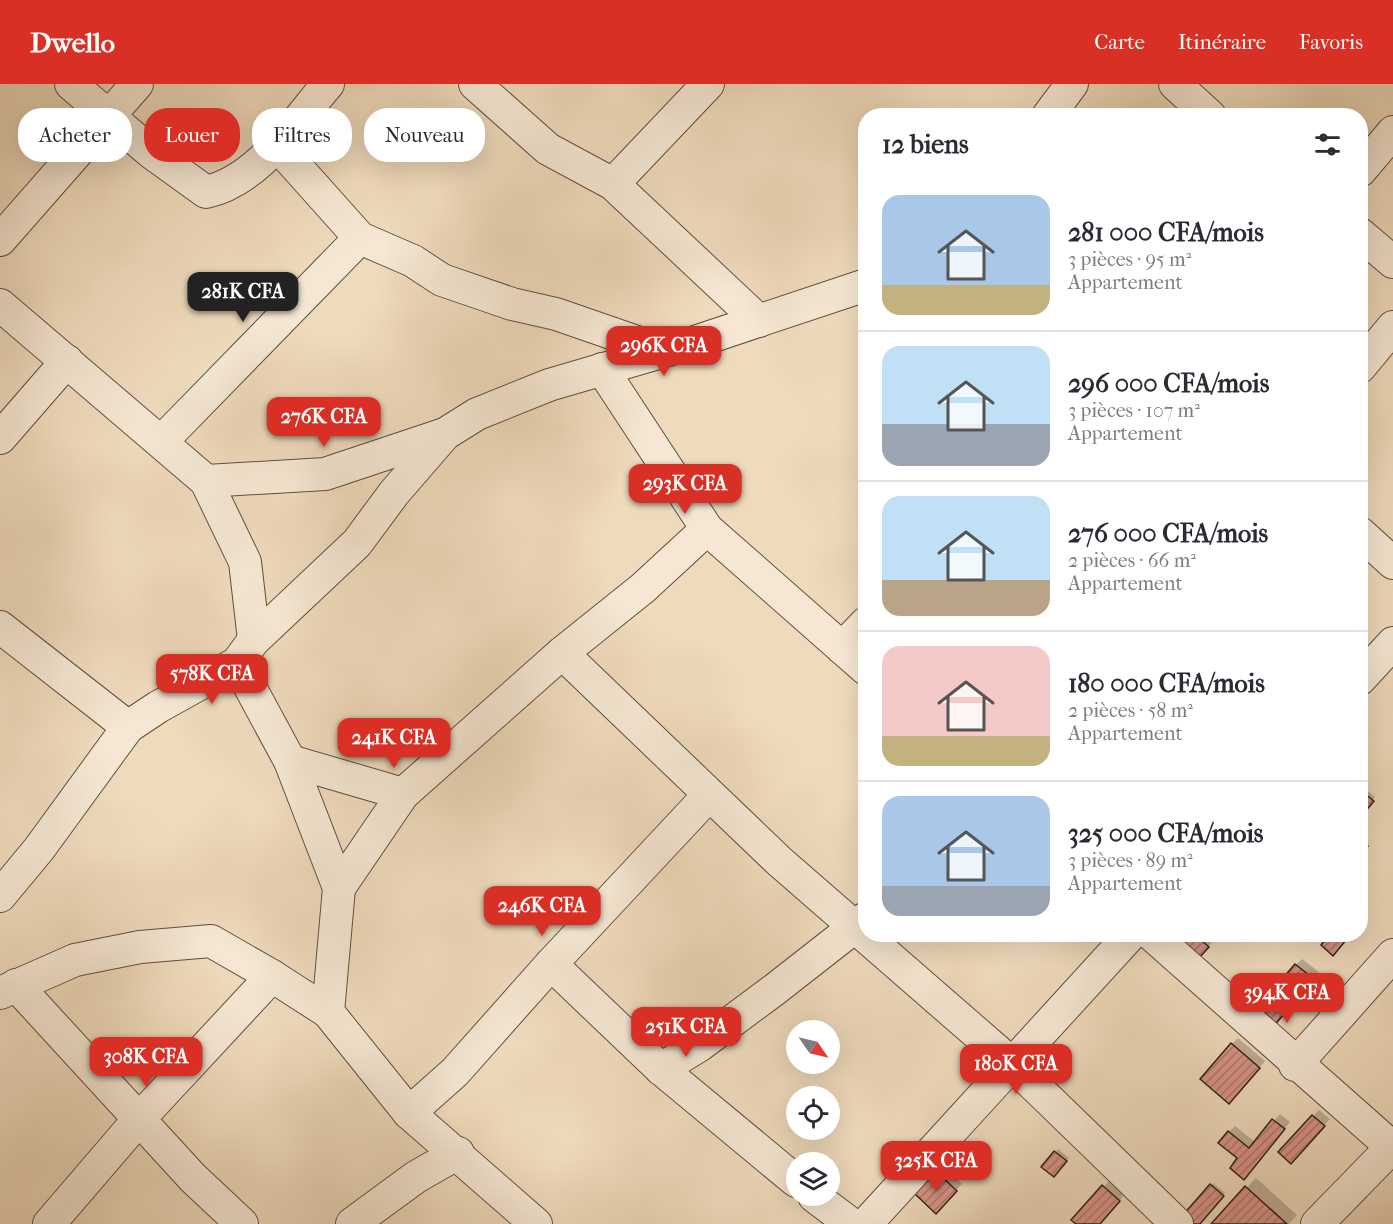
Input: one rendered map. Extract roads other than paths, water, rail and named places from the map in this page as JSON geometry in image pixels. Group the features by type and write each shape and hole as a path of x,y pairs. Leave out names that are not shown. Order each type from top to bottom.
{"street":[{"path":"71,84 98,108"},
{"path":"117,108 137,84"},
{"path":"307,108 328,84"},
{"path":"613,184 708,84"},
{"path":"1054,108 1072,84"},
{"path":"1174,84 1201,108"},
{"path":"477,85 548,149 613,184 759,321"},
{"path":"1368,162 1393,132"},
{"path":"132,136 206,192 221,188 243,176 257,162"},
{"path":"0,240 70,162"},
{"path":"292,162 360,238 413,261 442,280 512,304 556,314 663,351"},
{"path":"161,442 360,238"},
{"path":"1368,241 1393,262"},
{"path":"206,481 325,474 445,434 477,414 549,385 759,321 858,288"},
{"path":"0,305 206,481 245,562 246,652 339,888 328,1012"},
{"path":"1368,357 1393,327"},
{"path":"0,438 67,361"},
{"path":"602,369 707,529 858,662"},
{"path":"0,896 39,849 128,727 246,652 357,543 394,493 445,434"},
{"path":"339,888 403,794 562,653 643,588 707,529"},
{"path":"1368,540 1393,563"},
{"path":"0,627 128,727"},
{"path":"842,648 858,631"},
{"path":"1368,670 1393,643"},
{"path":"562,653 648,733 709,795 858,921"},
{"path":"290,761 403,794"},
{"path":"409,1113 455,1072 551,964 709,795"},
{"path":"661,1069 700,1045 858,925"},
{"path":"242,1224 194,1178 140,1118 8,989 75,960 140,947 211,941 328,1012 409,1113 458,1153 536,1224"},
{"path":"880,942 1011,1063 1165,1220"},
{"path":"866,1224 1124,942"},
{"path":"1160,942 1295,1065 1393,1148 1317,1224"},
{"path":"1295,1065 1393,955"},
{"path":"551,964 661,1069 786,1173"},
{"path":"49,1224 140,1118 272,976"},
{"path":"352,1224 416,1177 458,1153"},
{"path":"827,1206 850,1224"}]}
